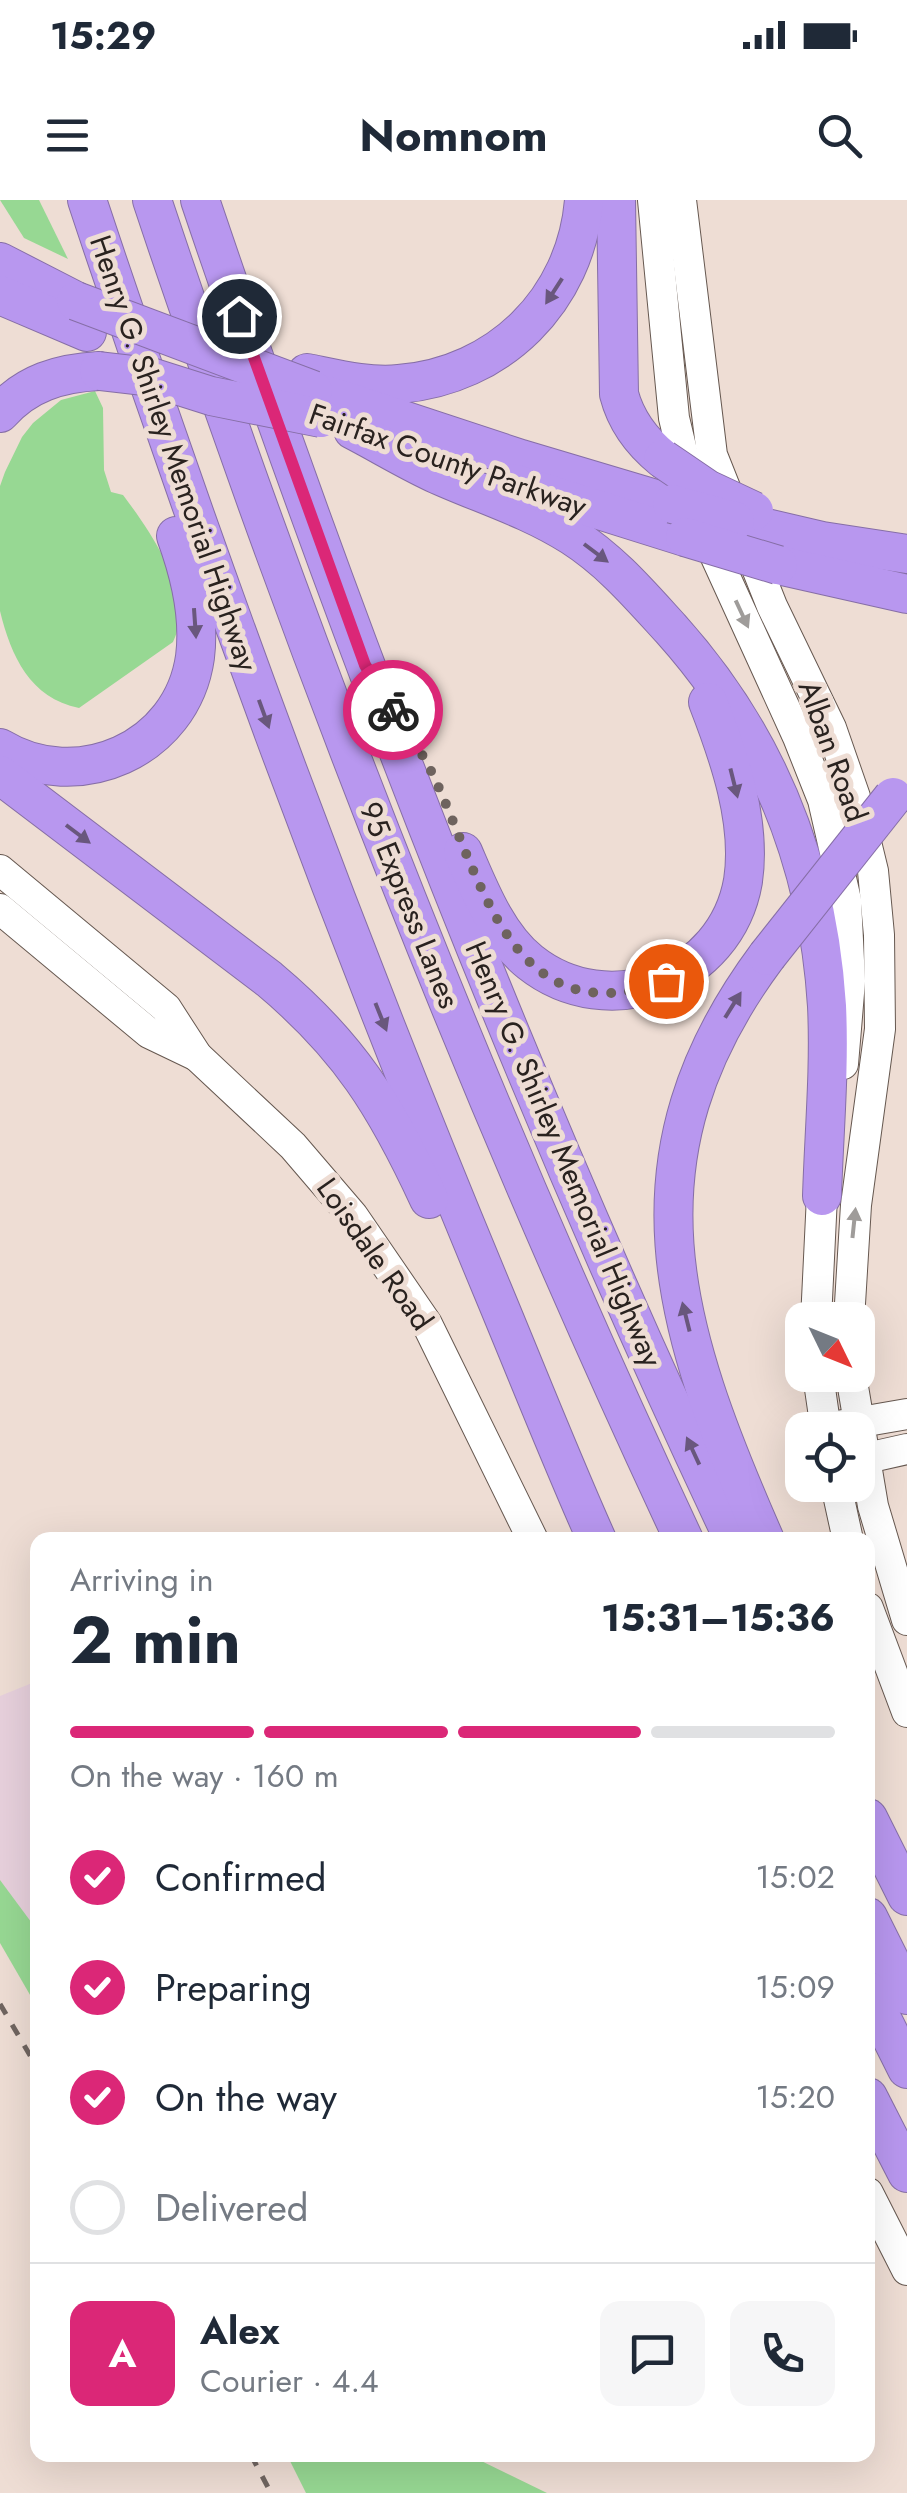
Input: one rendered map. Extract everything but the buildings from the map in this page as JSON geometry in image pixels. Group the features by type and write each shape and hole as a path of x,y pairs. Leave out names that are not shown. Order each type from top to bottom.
{"highway":[{"name":"Henry G. Shirley Memorial Highway","path":"87,200 150,391 299,807 542,1416 593,1532"},
{"name":"95 Express Lanes","path":"152,200 260,515 385,845 500,1127 680,1532"},
{"name":"Henry G. Shirley Memorial Highway","path":"200,200 365,665 538,1101 730,1532"},
{"path":"228,200 250,276 265,390"},
{"path":"324,403 363,383 398,384 437,378 490,356 522,332 559,284 575,250 584,200"},
{"path":"616,200 619,394 638,434 663,460 753,525"},
{"name":"Fairfax County Parkway","path":"0,262 82,316 324,403 686,522 753,525 822,541 898,552"},
{"name":"Fairfax County Parkway","path":"0,295 187,345 324,403 521,459 686,522 778,565 907,594"},
{"path":"0,413 20,394 46,380 99,371 151,377 211,396 324,403 434,473 532,513 570,534 626,578 716,684 763,763 790,820 813,893 827,1008 822,1196"},
{"path":"0,748 45,766 77,769 110,762 138,747 161,728 186,689 194,660 194,607 170,518 150,391"},
{"path":"365,665 430,769 482,894 518,951 560,982 586,990 624,992 666,981 703,955 732,916 744,868 741,816 723,744 707,698 670,629"},
{"path":"0,775 269,979 332,1040 389,1116 443,1229 512,1338"},
{"path":"762,1532 704,1384 680,1291 672,1214 675,1165 690,1095 717,1031 766,956 901,797"},
{"path":"630,1426 669,1532"},
{"path":"875,1828 907,1896"},
{"path":"875,1930 907,1995"},
{"path":"875,2005 907,2068"},
{"path":"875,2110 907,2173"}],"main road":[{"name":"Alban Road","path":"653,200 686,522 817,784 846,900 850,980 843,1067 822,1196 817,1302"},
{"name":"Alban Road","path":"681,200 712,455 753,525 832,728 873,871 879,935 880,1028 856,1205 849,1302"},
{"name":"Loisdale Road","path":"0,870 166,1008 197,1056 323,1179 406,1289 445,1357 529,1532"},
{"name":"Loisdale Road","path":"0,909 149,1033 197,1056"},
{"path":"875,1420 907,1414"},
{"path":"875,1456 907,1449"},
{"path":"840,1502 846,1532"},
{"path":"872,1502 907,1620"},
{"path":"875,1627 907,1712"},
{"path":"875,2207 907,2270"}],"shaded area":[{"path":"30,1684 30,1980 0,1931 0,1696"}],"green space":[{"path":"0,200 39,200 68,259 24,238"},
{"path":"95,391 103,408 104,470 111,492 123,495 167,564 179,604 179,624 173,642 79,708 62,703 35,685 10,644 0,611 0,486 22,437 33,423 61,400"},
{"path":"0,1880 30,1921 30,1995 0,1943"},
{"path":"290,2462 483,2462 547,2493 306,2493"}],"railway":[{"path":"0,2004 30,2055"},
{"path":"255,2462 271,2493"}],"way so far":[{"path":"393,710 430,769 482,894 527,960 560,982 586,990 624,992 666,981"}],"route":[{"path":"239,316 365,665 393,710"}]}
